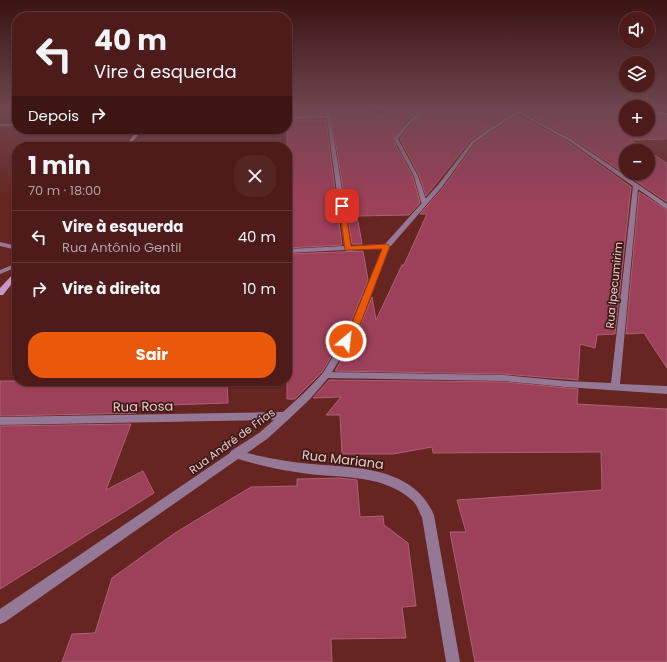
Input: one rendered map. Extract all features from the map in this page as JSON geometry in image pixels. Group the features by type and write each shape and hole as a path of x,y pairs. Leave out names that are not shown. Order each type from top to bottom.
{"main road":[{"path":"0,293 12,280"}],"street":[{"path":"332,138 348,249"},
{"path":"397,138 396,139 416,176 424,202"},
{"name":"Rua André de Frias","path":"0,617 263,436 286,416 326,375 353,330 387,246 424,202 440,186 473,142 479,138"},
{"path":"567,138 667,207"},
{"name":"Rua Ipecumirim","path":"615,387 636,186"},
{"path":"0,244 12,247"},
{"path":"292,251 387,246"},
{"path":"0,272 12,267"},
{"path":"326,375 490,378 667,390"},
{"name":"Rua Rosa","path":"0,421 286,416"},
{"name":"Rua Mariana","path":"235,454 292,467 381,477 398,483 414,493 424,504 428,515 453,662"}],"building":[{"path":"287,138 328,138 342,245 292,248 292,142 287,142"},
{"path":"335,138 394,138 393,140 413,177 420,203 409,215 357,216 362,244 352,244"},
{"path":"474,138 426,196 419,175 400,139"},
{"path":"484,138 560,138 631,187 615,334 597,335 595,348 580,344 578,380 504,374 335,371 358,331 372,297 376,320 402,265 404,265 427,214 420,214 443,188 475,144"},
{"path":"572,138 667,138 630,140 637,144 619,144 619,170"},
{"path":"655,155 667,163 667,202 634,180 655,180"},
{"path":"639,192 667,210 667,368 644,333 626,334"},
{"path":"363,251 368,280 348,329 322,372 295,399 287,399 287,386 292,386 292,254"},
{"path":"329,380 504,382 578,389 577,404 667,409 667,662 475,662 450,532 466,532 457,500 602,490 601,452 433,453 432,447 393,454 342,454 340,415 326,415 341,397 313,398"},
{"path":"0,381 12,381 12,386 227,386 228,403 138,406 136,413 0,416"},
{"path":"131,424 106,490 143,471 154,493 0,589 0,426"},
{"path":"339,478 357,480 360,517 383,516 384,525 408,543 416,606 402,607 406,638 331,639 332,662 62,662 72,634 95,633 112,578 175,533 251,487 297,486 297,479"}],"route":[{"path":"342,206 348,249 387,246 353,330 346,341"}]}
